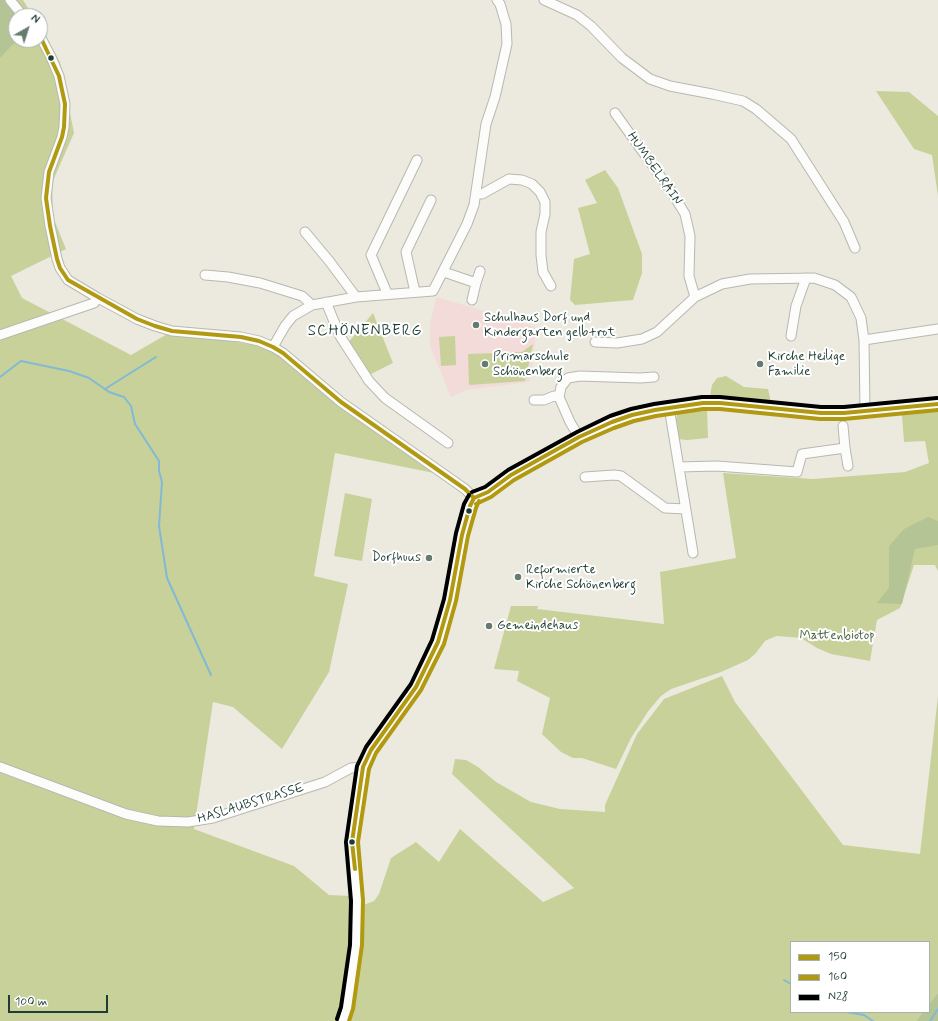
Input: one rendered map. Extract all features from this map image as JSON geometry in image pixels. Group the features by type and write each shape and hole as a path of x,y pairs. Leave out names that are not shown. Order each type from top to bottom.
{"street":[{"path":"10,0 16,8"},
{"path":"273,347 285,326 293,316 312,305 356,296 434,291 470,219 477,194 486,124 495,97 508,44 506,24 500,4 497,0"},
{"path":"544,0 577,14 591,26 622,58 650,80 670,86 743,101 756,109 791,139 844,222 855,248"},
{"path":"46,48 59,76 66,115 62,137 49,172 46,187 47,211 53,241 60,268 64,275 72,283 98,298 137,319 155,326 172,331 241,337 259,341 273,347 283,353 341,402 465,489 474,498"},
{"name":"HUMBELRAIN","path":"615,113 671,191 685,214 690,236 690,276 695,297"},
{"path":"387,294 371,255 417,160"},
{"path":"477,194 482,194 509,179 522,180 532,184 540,192 545,202 541,255 543,272 552,286"},
{"path":"415,292 406,252 431,200"},
{"path":"306,232 356,296"},
{"path":"472,300 480,271"},
{"path":"444,272 476,283"},
{"path":"205,275 228,277 260,283 302,296 312,305"},
{"path":"791,336 796,306 806,278"},
{"path":"594,342 617,343 642,339 657,332 695,297 722,284 750,279 814,278 835,285 851,297 861,318 864,340 865,412"},
{"path":"0,335 94,303 98,298"},
{"path":"326,302 340,336 369,381 385,398 448,443"},
{"path":"864,340 938,329"},
{"path":"579,437 570,422 559,397 561,387 568,378 580,376 654,377"},
{"path":"534,400 544,400 554,396 559,397"},
{"path":"343,1021 347,1008 358,923 357,893 352,842 363,767 370,750 416,687 436,647 448,606 462,533 474,498 488,492 511,475 579,437 632,415 669,407 703,403 720,403 821,413 865,412 938,404"},
{"path":"669,407 693,553"},
{"path":"843,426 848,466"},
{"path":"679,467 717,466 797,472 802,454 845,448"},
{"path":"585,476 621,476 665,508 686,509"},
{"name":"HASLAUBSTRASSE","path":"0,767 126,814 158,821 188,822 213,818 325,782 351,768 363,767"}],"shaded area":[{"name":"Primarschule Schönenberg","path":"436,297 509,318 510,323 520,322 535,327 535,346 529,382 466,390 451,397 430,346 430,324"}],"green space":[{"path":"0,0 23,0 28,8 8,8 8,48 48,48 48,42 60,62 74,133 52,183 53,217 66,249 11,276 22,298 131,355 169,333 273,347 444,475 335,453 314,576 348,584 329,672 282,749 233,707 213,702 194,829 294,866 329,895 352,896 351,941 338,1021 0,1021"},
{"path":"0,0 10,0 15,8 8,8 8,48 9,48 0,58"},
{"path":"876,91 909,92 938,116 938,196 932,155 914,149"},
{"path":"605,170 618,188 642,254 642,273 633,300 575,305 570,300 574,259 590,254 578,208 597,203 585,180"},
{"path":"373,313 393,363 369,375 347,344"},
{"path":"455,336 456,365 441,366 439,337"},
{"path":"533,344 525,381 469,385 468,354 522,352"},
{"path":"726,376 744,387 768,389 771,402 712,399 710,396 712,385 717,378"},
{"path":"707,408 708,438 687,440 678,439 676,419 678,412 684,409"},
{"name":"Mattenbiotop","path":"931,408 938,408 938,571 935,565 914,565 900,608 877,620 870,661 831,654 817,648 801,638 777,636 769,639 765,641 755,654 748,660 721,672 671,689 661,696 649,710 631,738 616,769 582,758 573,758 561,752 542,734 550,698 517,681 519,671 494,669 511,606 538,606 537,609 664,624 660,572 736,558 723,473 813,479 905,472 929,463 925,441 904,442 902,415"},
{"path":"345,493 372,499 362,561 334,556"},
{"path":"928,517 938,521 938,545 915,549 902,604 877,603 889,588 889,546 904,529"},
{"path":"722,676 735,702 843,845 920,854 938,696 938,993 930,1003 930,941 790,941 790,1013 922,1013 916,1021 348,1021 358,969 361,906 374,901 379,894 391,858 416,842 439,862 460,829 543,902 574,888 452,774 455,759 466,760 478,767 496,782 531,802 560,809 605,812 605,805 637,734 664,699"},
{"path":"938,993 938,1021 916,1021 922,1013 930,1013 930,1003"}],"waterway":[{"path":"105,389 156,357"},
{"path":"0,377 21,361 69,371 89,378 109,392 124,397 131,406 135,424 159,461 159,471 162,482 159,526 167,578 211,675"},
{"path":"784,980 790,983"},
{"path":"930,1021 938,1009"},
{"path":"852,1013 864,1015 873,1021"}],"transit line":[{"name":"150","path":"46,48 59,76 65,104 62,137 49,172 46,198 57,259 60,268 68,280 137,319 155,326 172,331 241,337 259,341 273,347 283,353 341,402 465,489 474,498"},
{"name":"N28","path":"472,492 485,487 508,470 577,432 610,416 631,409 654,404 702,397 720,397 821,407 844,407 937,398"},
{"name":"150","path":"474,498 488,492 511,475 579,437 612,422 632,415 655,410 703,403 720,403 821,413 844,413 938,404"},
{"name":"160","path":"476,504 491,497 514,480 582,442 614,428 634,421 656,416 703,409 720,409 820,419 844,419 938,410"},
{"name":"N28","path":"337,1019 341,1007 350,945 351,901 346,842 357,766 366,747 411,684 432,640 444,599 456,533 464,504 469,495"},
{"name":"150","path":"355,869 352,842 363,767 371,750 416,687 438,642 450,600 462,535 470,506 474,498"},
{"name":"160","path":"349,1021 353,1009 362,945 363,900 358,842 369,769 376,753 421,690 444,644 456,601 468,536 479,501"}],"place":[{"name":"Schulhaus Dorf und Kindergarten gelb+rot","path":"476,325"},
{"name":"Primarschule Schönenberg","path":"485,364"},
{"name":"Kirche Heilige Familie","path":"760,364"},
{"name":"Dorfhuus","path":"429,558"},
{"name":"Reformierte Kirche Schönenberg","path":"518,577"},
{"name":"Gemeindehaus","path":"489,626"}],"district":[{"name":"SCHÖNENBERG","path":"365,332"}]}
